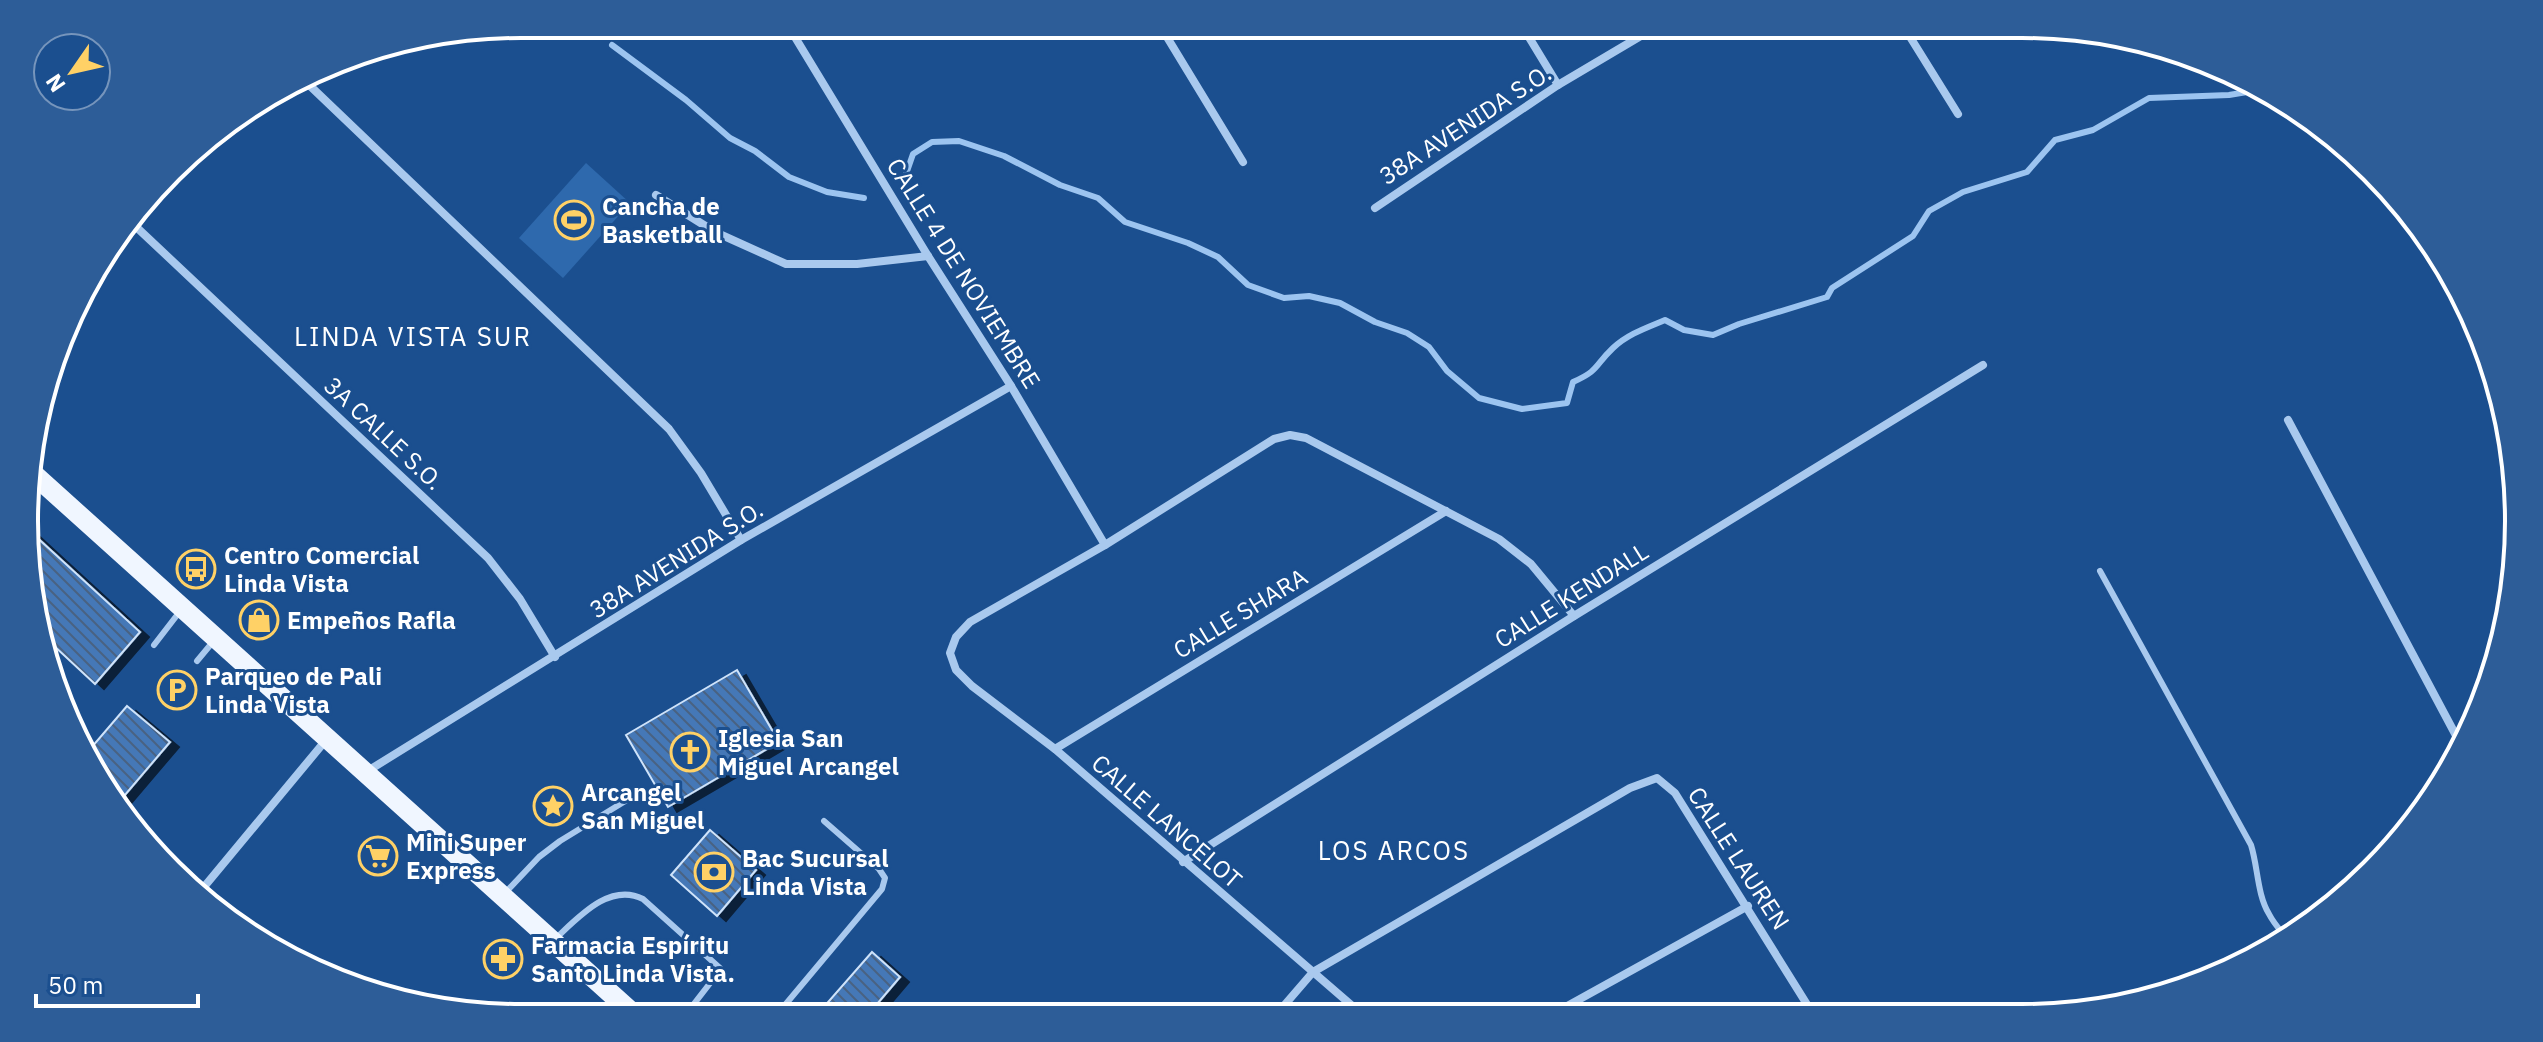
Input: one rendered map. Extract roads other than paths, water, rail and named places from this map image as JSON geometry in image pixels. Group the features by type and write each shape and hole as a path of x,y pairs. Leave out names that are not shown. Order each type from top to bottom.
{"main road":[{"path":"40,480 623,1004"}],"street":[{"name":"CALLE 4 DE NOVIEMBRE","path":"796,38 1011,386 1105,545"},
{"path":"1168,38 1243,162"},
{"path":"1529,38 1558,85"},
{"name":"38A AVENIDA S.O.","path":"1375,208 1558,85 1637,38"},
{"path":"1911,38 1958,114"},
{"path":"311,86 669,429 701,473 741,540"},
{"path":"656,195 715,232 786,264 857,264 928,256"},
{"name":"3A CALLE S.O.","path":"137,228 488,558 520,599 555,657"},
{"name":"CALLE KENDALL","path":"1183,862 1574,616 1983,365"},
{"name":"38A AVENIDA S.O.","path":"365,772 741,540 1011,386"},
{"path":"2288,420 2455,734"},
{"path":"1105,545 1274,439 1290,435 1306,438 1499,539 1531,564 1574,616"},
{"name":"CALLE SHARA","path":"1055,749 1446,511"},
{"name":"CALLE LANCELOT","path":"1105,545 970,622 956,637 950,653 956,670 972,686 1055,749 1350,1004"},
{"path":"205,886 327,738"},
{"name":"CALLE LAUREN","path":"1313,972 1630,788 1657,778 1675,793 1807,1004"},
{"path":"1571,1004 1748,906"},
{"path":"1285,1004 1313,972"}],"lane":[{"path":"2100,571 2251,845 2268,914 2280,929"},
{"path":"154,645 183,608"},
{"path":"197,661 216,638"},
{"path":"502,896 539,857 560,841 640,792"},
{"path":"786,1004 882,889 885,878 879,869 824,821"},
{"path":"553,941 579,916 617,894 630,893 643,899 721,969 694,1004"}],"waterway":[{"path":"612,45 686,100 730,138 755,151 789,177 827,192 864,198"},
{"path":"905,177 913,154 932,142 959,141 1004,156 1060,185 1098,198 1125,222 1188,243 1218,257 1248,285 1284,298 1309,296 1340,303 1375,322 1407,333 1429,347 1447,371 1479,398 1522,409 1567,403 1573,382 1593,371 1619,343 1665,320 1684,330 1713,335 1827,297 1832,288 1913,236 1929,211 1963,192 2027,172 2055,140 2093,130 2149,98 2244,92"}],"place":[{"name":"Cancha de Basketball","path":"574,220"},
{"name":"Centro Comercial Linda Vista","path":"196,569"},
{"name":"Empeños Rafla","path":"259,620"},
{"name":"Parqueo de Pali Linda Vista","path":"177,690"},
{"name":"Iglesia San Miguel Arcangel","path":"690,752"},
{"name":"Arcangel San Miguel","path":"553,806"},
{"name":"Mini Super Express","path":"378,856"},
{"name":"Bac Sucursal Linda Vista","path":"714,872"},
{"name":"Farmacia Espíritu Santo Linda Vista.","path":"503,959"}],"district":[{"name":"LINDA VISTA SUR","path":"413,336"},
{"name":"LOS ARCOS","path":"1394,850"}]}
